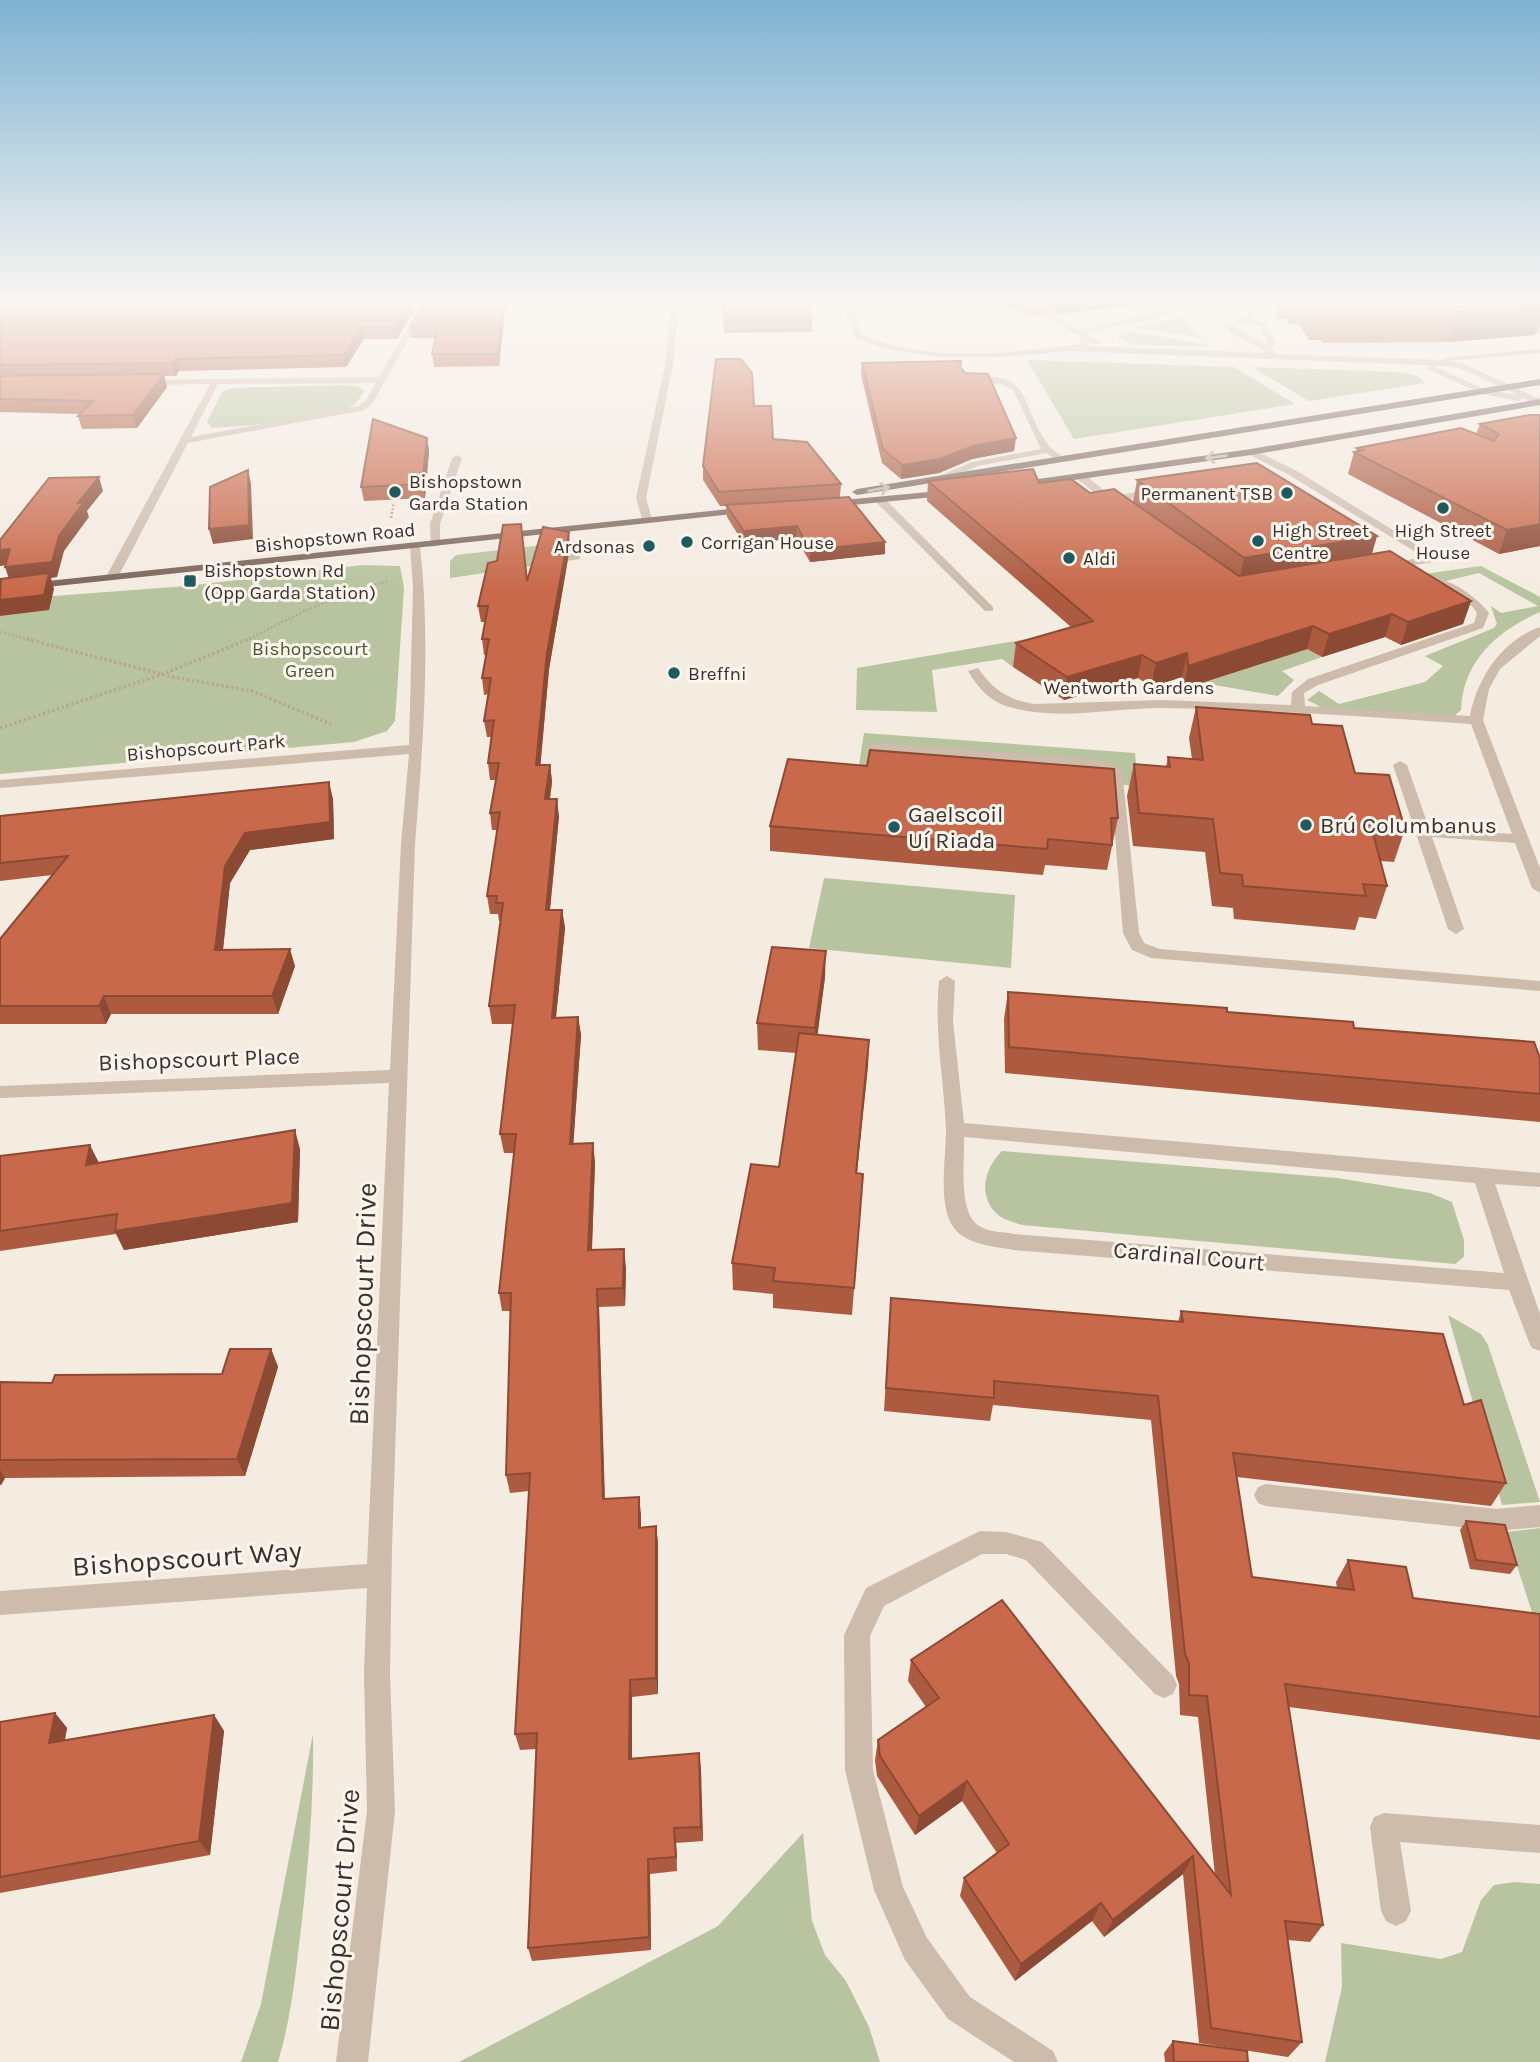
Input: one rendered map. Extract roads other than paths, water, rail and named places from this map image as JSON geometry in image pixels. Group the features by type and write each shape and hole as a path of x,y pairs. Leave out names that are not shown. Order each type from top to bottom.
{"main road":[{"path":"964,491 881,501 815,502 1060,458 1451,397"},
{"path":"1005,487 1251,452 1540,402"},
{"name":"Bishopstown Road","path":"0,589 764,507"}],"street":[{"path":"112,577 207,397"},
{"path":"183,441 354,411 372,397"},
{"path":"647,519 641,498 662,397"},
{"path":"1021,397 1036,432 1049,450 1060,458"},
{"path":"1514,397 1540,402"},
{"path":"943,478 975,464 1049,450"},
{"path":"1251,452 1293,473 1434,559 1368,570"},
{"name":"Bishopscourt Drive","path":"352,2062 381,1811 377,1674 379,1575 408,844 416,749 418,574 425,545 435,524 457,457"},
{"path":"1267,477 1293,473"},
{"path":"1081,477 1129,515"},
{"path":"1108,500 1174,490"},
{"path":"881,501 989,609"},
{"path":"1298,709 1298,692 1312,682 1479,625 1483,613 1476,604 1439,582"},
{"path":"1540,631 1497,663 1480,692 1476,720 1540,888"},
{"name":"Wentworth Gardens","path":"974,671 986,691 1017,705 1089,707 1157,704 1476,720"},
{"path":"877,747 1081,762 1098,764 1117,773 1130,933 1138,946 1157,954 1540,986"},
{"name":"Bishopscourt Park","path":"0,785 416,749"},
{"path":"1400,765 1456,929"},
{"path":"1423,832 1521,839"},
{"name":"Cardinal Court","path":"947,981 944,1021 955,1129 955,1206 960,1222 975,1234 1014,1242 1517,1282"},
{"name":"Bishopscourt Place","path":"0,1092 400,1076"},
{"path":"955,1129 1540,1180"},
{"path":"1483,1176 1517,1282 1540,1342"},
{"path":"1266,1495 1497,1520 1540,1516"},
{"path":"1042,2062 959,2008 916,1949 890,1890 859,1770 857,1635 875,1597 980,1542 1006,1543 1033,1550 1164,1685"},
{"name":"Bishopscourt Way","path":"0,1603 379,1575"},
{"path":"1396,1911 1384,1827 1540,1839"}],"place":[{"name":"Bishopstown Garda Station","path":"395,492"},
{"name":"Permanent TSB","path":"1287,493"},
{"name":"High Street House","path":"1443,508"},
{"name":"High Street Centre","path":"1258,541"},
{"name":"Corrigan House","path":"687,542"},
{"name":"Ardsonas","path":"649,546"},
{"name":"Aldi","path":"1069,558"},
{"name":"Bishopstown Rd (Opp Garda Station)","path":"190,581"},
{"name":"Breffni","path":"674,673"},
{"name":"Brú Columbanus","path":"1306,825"},
{"name":"Gaelscoil Uí Riada","path":"894,827"}],"park label":[{"name":"Bishopscourt Green","path":"310,659"}]}
